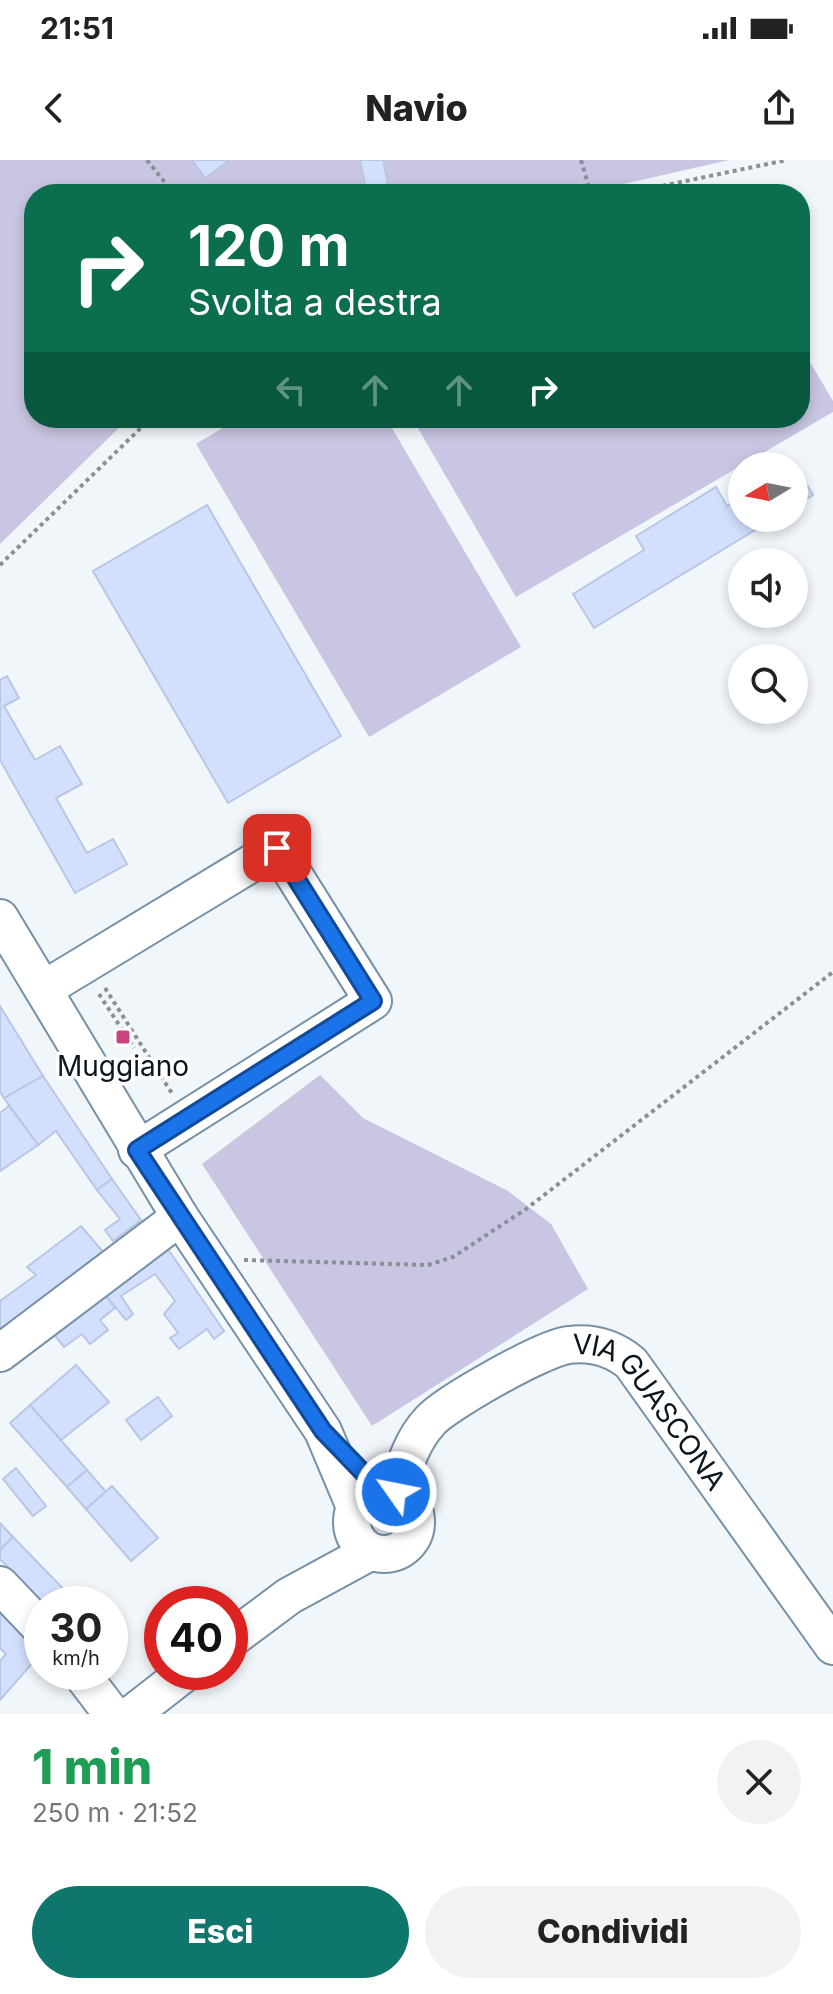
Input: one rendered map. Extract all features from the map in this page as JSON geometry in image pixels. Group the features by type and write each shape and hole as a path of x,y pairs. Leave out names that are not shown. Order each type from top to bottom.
{"street":[{"path":"44,989 94,978 277,848 373,1001 137,1150"},
{"path":"0,918 137,1150 323,1431 371,1515 289,1596 248,1627"},
{"path":"0,1353 180,1217"},
{"name":"VIA GUASCONA","path":"371,1515 417,1437 432,1418 465,1395 567,1345 609,1348 631,1363 833,1646"},
{"path":"0,1585 24,1610"},
{"path":"94,1690 112,1714"},
{"path":"132,1714 163,1690"}],"path":[{"path":"147,160 166,184"},
{"path":"581,160 588,184"},
{"path":"667,184 759,163 787,160"},
{"path":"0,565 141,428"},
{"path":"212,1266 229,1257 428,1265 453,1257 526,1209 833,972"},
{"path":"94,978 134,1048"},
{"path":"94,978 179,1105 181,1124"}],"shaded area":[{"path":"0,160 729,160 624,184 24,184 24,428 119,428 0,544"},
{"path":"810,362 833,401 833,412 810,425"},
{"path":"222,428 392,428 521,647 369,737 196,444"},
{"path":"418,428 806,428 764,452 728,452 728,473 516,597"},
{"path":"320,1075 363,1118 508,1191 551,1224 588,1289 372,1426 202,1164"}],"building":[{"path":"192,160 230,160 205,178"},
{"path":"360,160 383,160 388,184 365,184"},
{"path":"716,487 728,505 728,532 752,532 594,628 573,594 644,550 636,536"},
{"path":"207,505 341,736 228,803 93,571"},
{"path":"7,676 19,698 4,706 35,760 60,746 82,784 56,798 87,853 113,839 127,864 75,893 0,760 0,680"},
{"path":"0,1006 43,1076 4,1098 0,1092"},
{"path":"43,1076 112,1179 97,1190 56,1131 38,1145 4,1098"},
{"path":"9,1106 38,1145 0,1171 0,1113"},
{"path":"112,1179 141,1220 113,1241 105,1230 120,1219 97,1190"},
{"path":"81,1226 105,1254 0,1335 0,1301 36,1275 27,1267"},
{"path":"163,1242 224,1331 214,1339 207,1329 179,1349 170,1338 178,1333 164,1314 175,1301 155,1274 121,1296 133,1314 126,1320 102,1291"},
{"path":"102,1291 115,1308 100,1320 108,1330 90,1344 82,1334 64,1347 51,1331"},
{"path":"76,1365 109,1402 61,1440 30,1405"},
{"path":"158,1397 172,1416 141,1440 126,1420"},
{"path":"30,1405 87,1470 67,1487 10,1423"},
{"path":"16,1468 46,1506 33,1516 3,1479"},
{"path":"87,1470 106,1492 86,1509 67,1487"},
{"path":"112,1486 158,1538 131,1561 86,1509"},
{"path":"0,1523 13,1537 0,1550"},
{"path":"13,1537 61,1586 26,1586 0,1559 0,1550"},
{"path":"0,1610 24,1634 24,1673 0,1700 0,1661 6,1654 0,1648"}],"place":[{"name":"Muggiano","path":"123,1037"}],"route":[{"path":"277,848 373,1001 137,1150 323,1431 380,1490 396,1492"}]}
